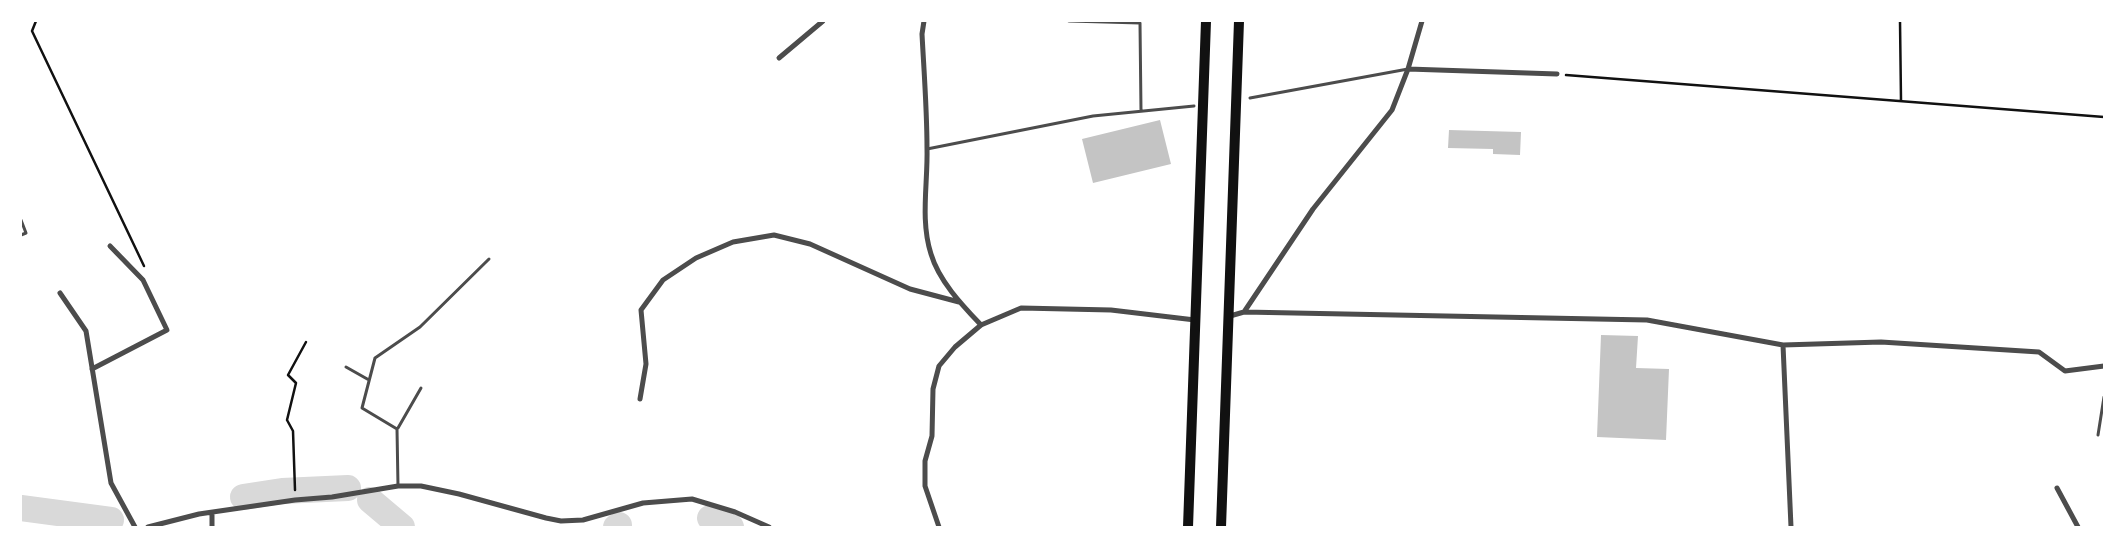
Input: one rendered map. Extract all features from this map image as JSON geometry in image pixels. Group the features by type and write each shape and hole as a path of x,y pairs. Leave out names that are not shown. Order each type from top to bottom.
{"highway":[{"path":"1188,527 1206,21"},
{"path":"1221,527 1239,21"}],"street":[{"path":"779,58 822,21"},
{"path":"924,21 922,34 927,149 926,233 931,255 959,302 981,325"},
{"path":"1244,312 1313,209 1392,110 1408,69 1422,21"},
{"path":"1408,69 1557,74"},
{"path":"640,399 646,364 641,310 664,280 696,258 733,242 774,235 810,244 910,289 959,302"},
{"path":"92,370 166,330 144,280 110,246"},
{"path":"60,293 86,331 111,483 135,527"},
{"path":"939,527 926,486 925,461 932,436 933,389 939,366 955,347 981,325 1021,308 1111,310 1195,320"},
{"path":"1230,316 1244,312 1648,320 1783,345 1881,342 1976,347 2039,352 2064,371 2104,366"},
{"path":"1783,345 1791,527"},
{"path":"148,527 199,514 398,486 421,486 561,521 582,520 643,503 692,500 735,512 769,527"},
{"path":"2057,488 2078,527"},
{"path":"212,513 212,527"}],"lane":[{"path":"1069,21 1140,23 1141,111"},
{"path":"1250,98 1408,69"},
{"path":"927,149 1093,116 1194,106"},
{"path":"21,220 26,233 21,235"},
{"path":"398,429 362,408 375,358 420,327 489,259"},
{"path":"346,367 369,380"},
{"path":"398,486 398,429 422,388"},
{"path":"2098,434 2104,397"}],"path":[{"path":"36,21 32,31 144,265 144,280"},
{"path":"1900,21 1901,100"},
{"path":"1557,74 2104,117"},
{"path":"295,499 293,434 287,420 296,383 288,375 306,342"}],"building":[{"path":"1160,120 1171,164 1093,183 1082,139"},
{"path":"1449,130 1521,132 1520,155 1493,154 1493,149 1448,148"},
{"path":"1601,335 1638,336 1636,368 1669,369 1666,440 1597,437"}],"waterway":[{"path":"243,497 282,491 348,488"},
{"path":"370,500 402,527"},
{"path":"21,508 111,520"},
{"path":"710,518 731,527"}]}
